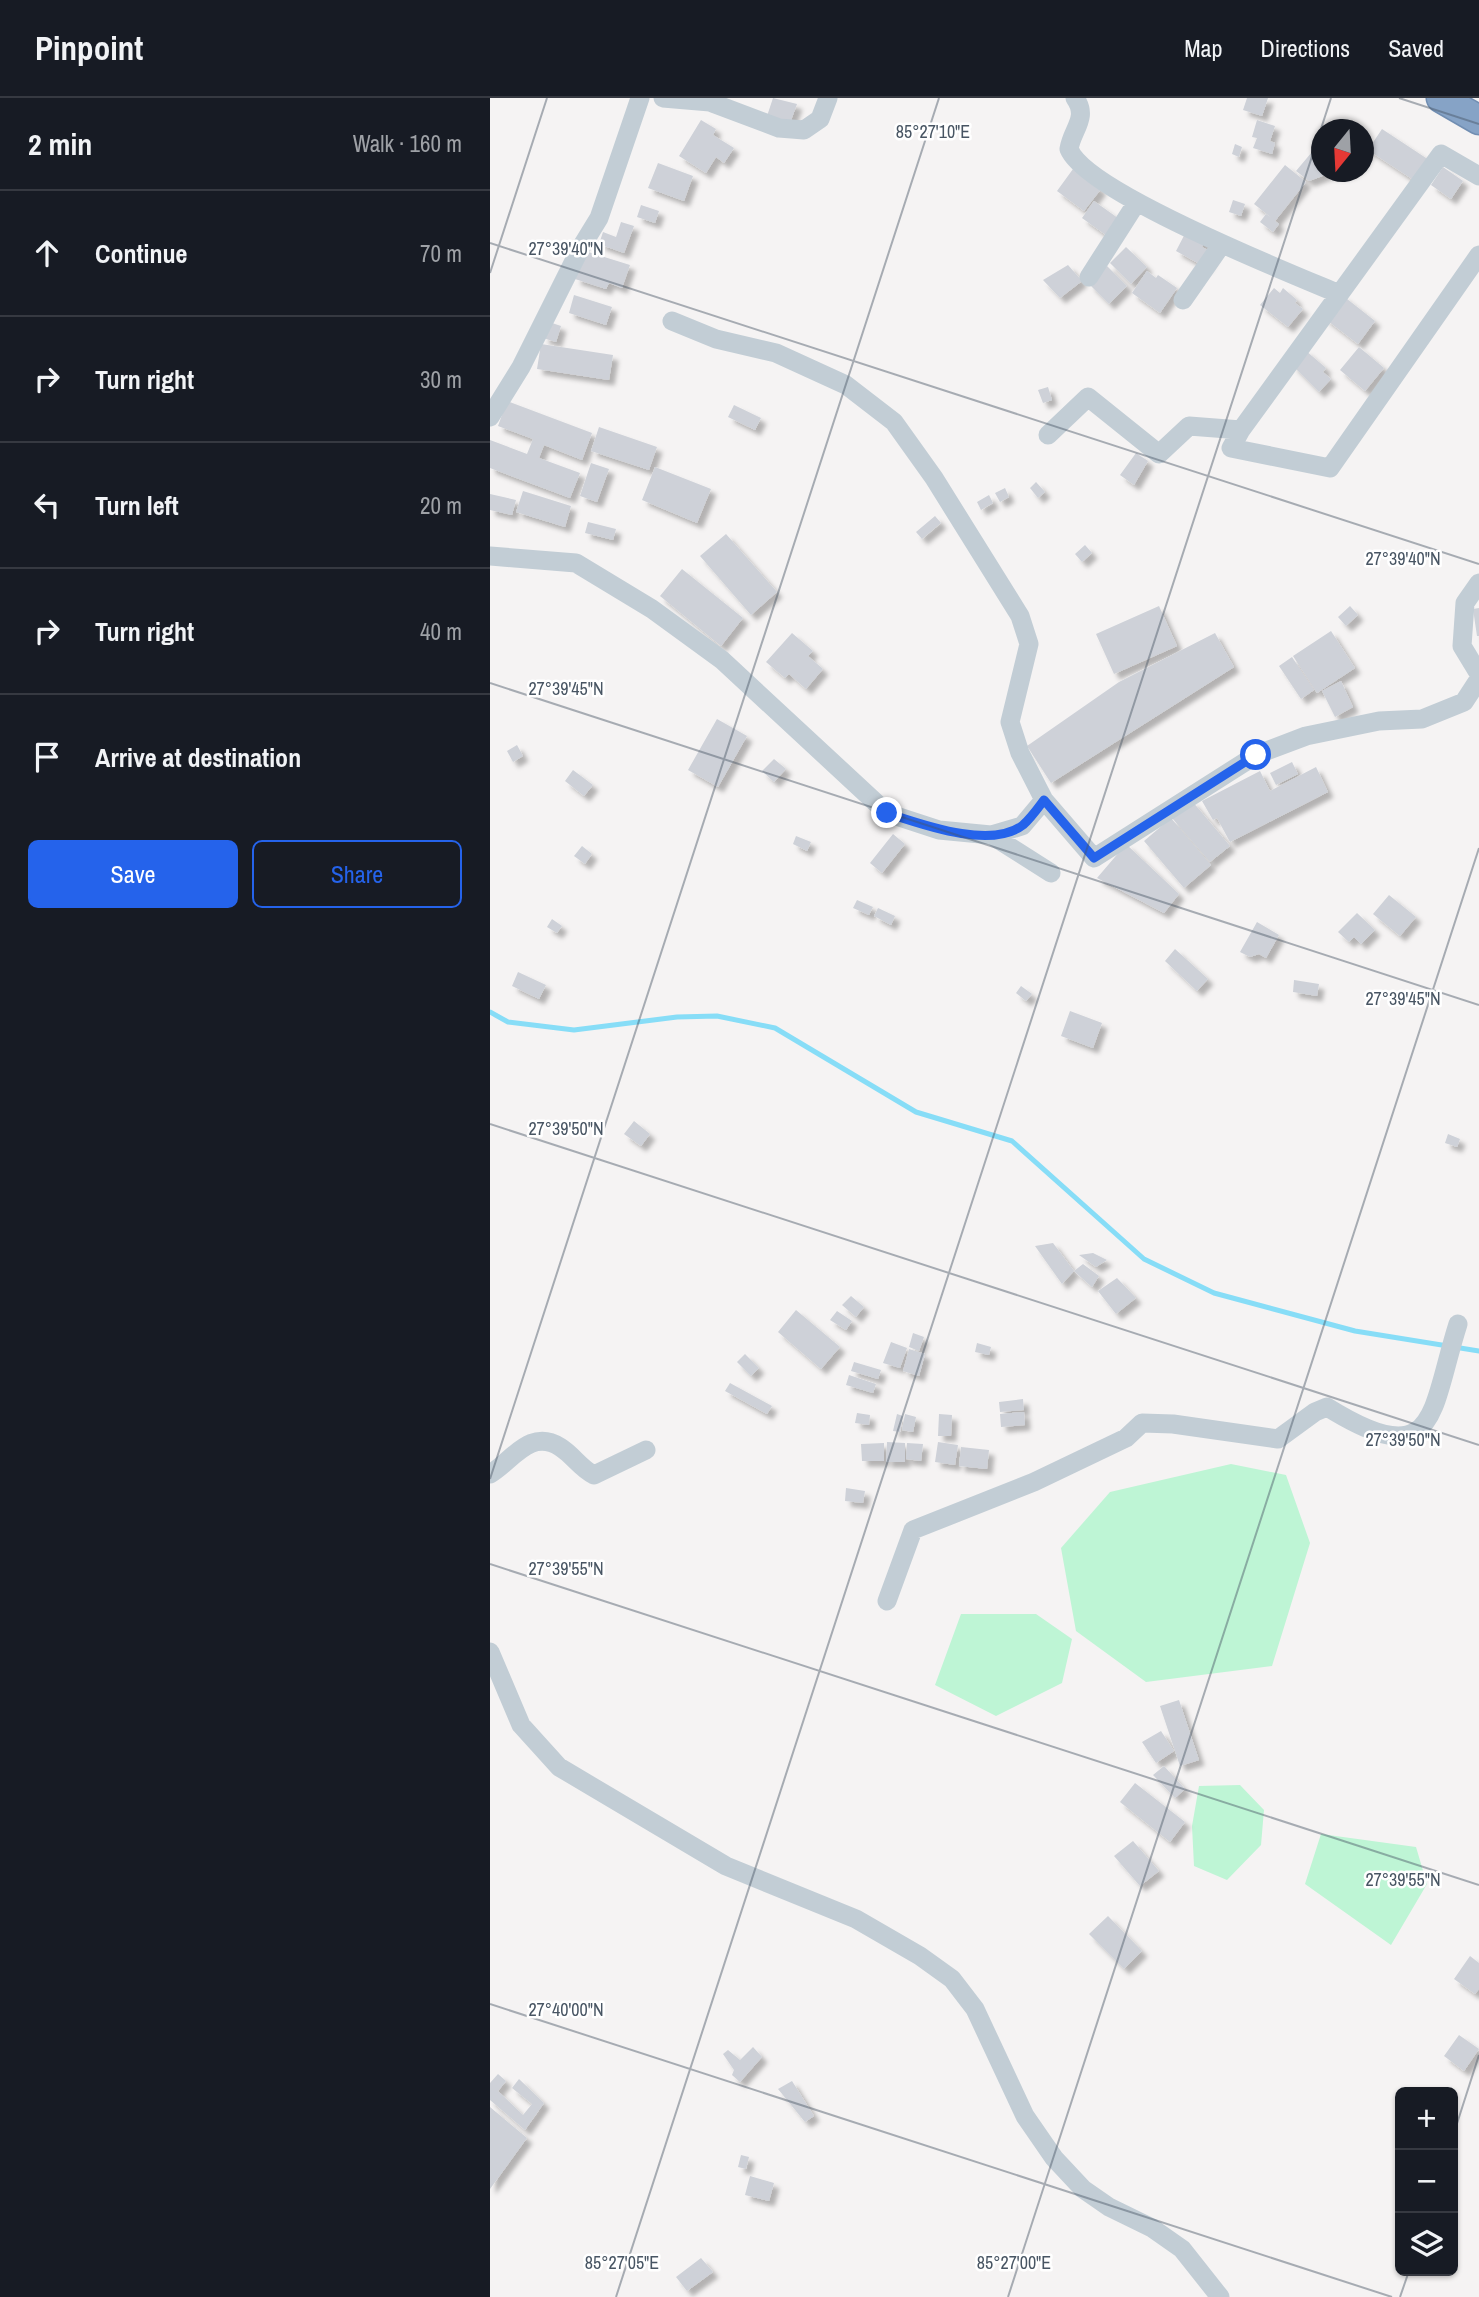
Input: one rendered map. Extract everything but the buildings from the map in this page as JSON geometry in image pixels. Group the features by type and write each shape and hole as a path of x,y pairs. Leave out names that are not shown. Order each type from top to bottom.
{"highway":[{"path":"1441,98 1479,120"}],"street":[{"path":"490,417 521,367 580,249 599,218 640,98"},
{"path":"663,98 710,102 779,128 804,130 820,119 828,98"},
{"path":"1075,98 1081,107 1082,117 1071,138 1069,149 1073,159 1137,202 1222,244 1337,293"},
{"path":"1479,176 1441,154 1337,293 1241,429 1231,448 1330,468 1479,255"},
{"path":"1089,278 1137,202"},
{"path":"1183,300 1222,244"},
{"path":"672,321 716,339 776,353 846,386 894,422 934,478 1020,616 1029,644 1010,722 1020,753 1044,800 1094,858 1256,755 1306,736 1379,721 1422,719 1464,702 1479,676 1462,646 1465,603 1479,583"},
{"path":"1048,435 1088,397 1159,454 1189,426 1241,429"},
{"path":"490,556 576,563 652,609 722,660 887,813 939,830 991,835 1022,826 1044,800"},
{"path":"991,835 1051,873"},
{"path":"887,1601 913,1530 1034,1482 1126,1438 1142,1423 1173,1424 1278,1439 1315,1412 1327,1407 1382,1435 1408,1436 1427,1423 1437,1404 1443,1372 1458,1324"},
{"path":"490,1474 518,1450 538,1442 561,1447 594,1475 646,1450"},
{"path":"490,1652 521,1725 559,1767 726,1866 856,1919 920,1956 952,1979 975,2009 1026,2116 1054,2158 1083,2189 1109,2207 1152,2228 1182,2249 1220,2297"}],"green space":[{"path":"1231,1464 1286,1475 1310,1543 1272,1666 1146,1682 1076,1631 1061,1548 1110,1492"},
{"path":"961,1614 1036,1614 1072,1639 1062,1683 996,1716 935,1685"},
{"path":"1240,1785 1264,1810 1261,1845 1227,1880 1194,1866 1192,1826 1199,1786"},
{"path":"1321,1834 1416,1847 1427,1884 1391,1945 1305,1884"}],"waterway":[{"path":"490,1012 508,1022 574,1030 677,1017 717,1016 775,1028 916,1112 1012,1141 1144,1259 1214,1293 1355,1331 1479,1351"}],"route":[{"path":"887,813 939,830 991,835 1022,826 1044,800 1094,858 1256,755"}]}
